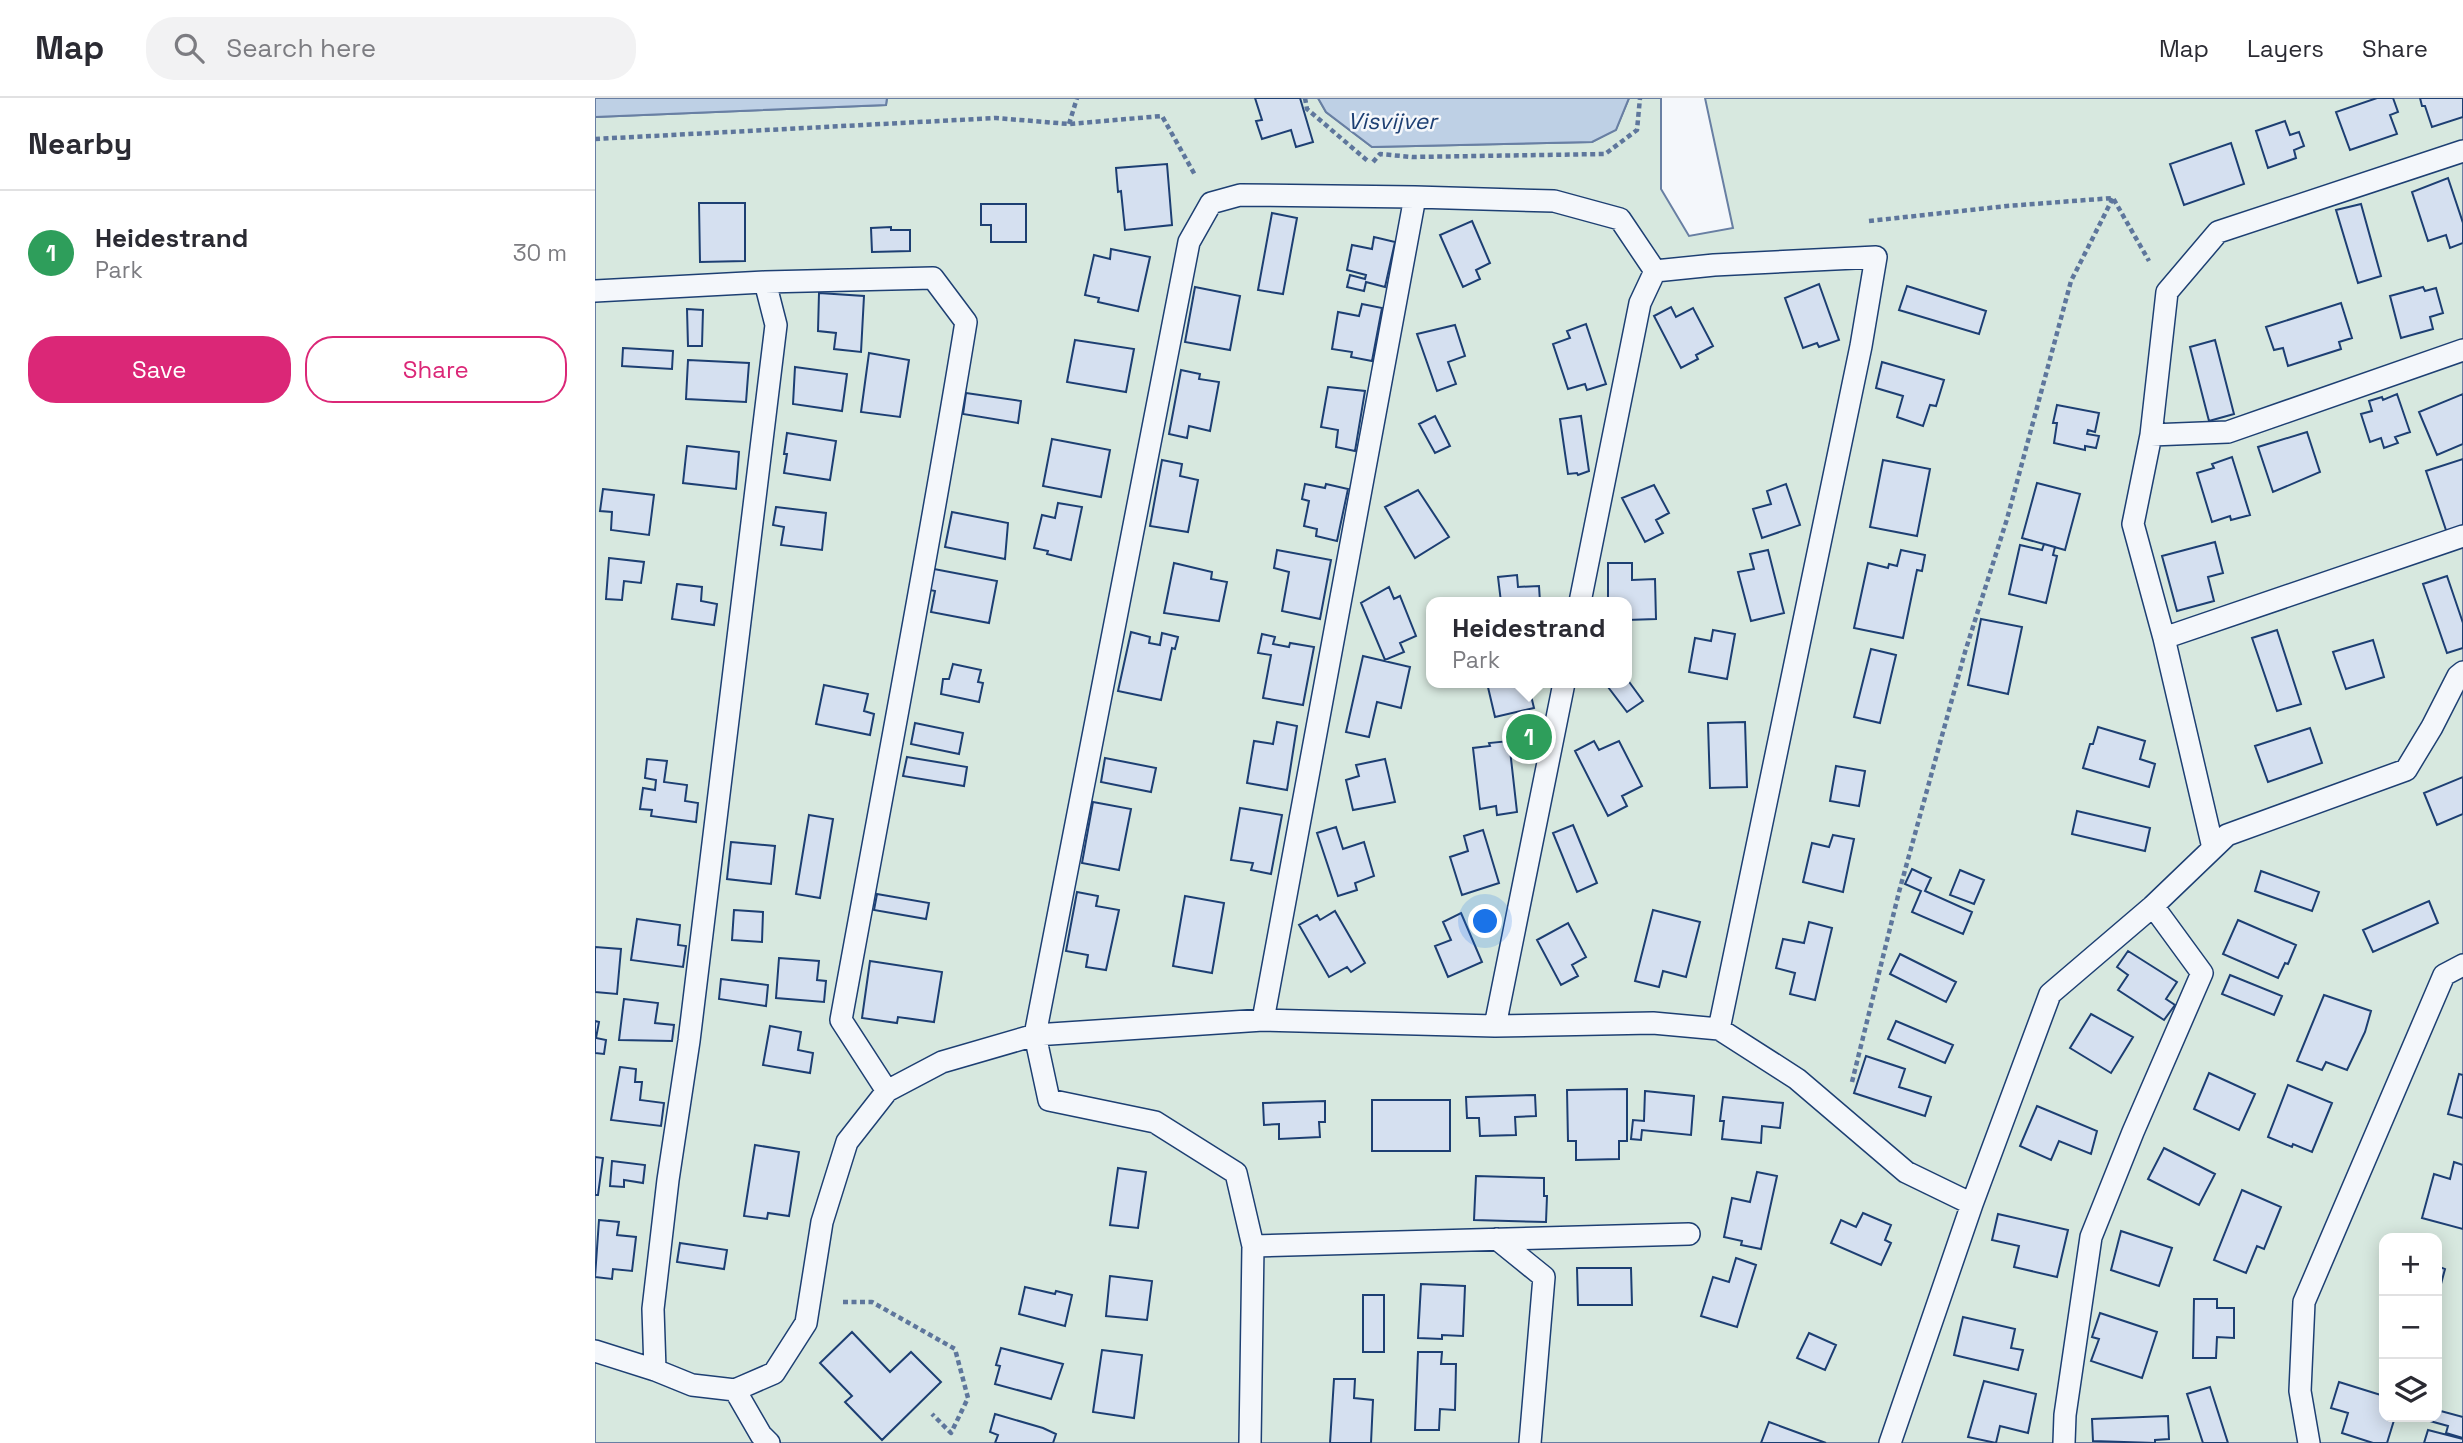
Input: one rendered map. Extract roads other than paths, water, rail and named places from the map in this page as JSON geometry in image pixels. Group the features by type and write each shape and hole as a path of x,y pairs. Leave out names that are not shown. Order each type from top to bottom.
{"lane":[{"path":"2213,848 2164,638 2133,524 2151,435 2167,292 2218,232 2463,150"},
{"path":"1250,1443 1253,1245 1235,1173 1155,1122 1049,1100 1035,1035 1189,242 1211,203 1240,195 1554,201 1620,219 1655,271"},
{"path":"1263,1020 1415,197"},
{"path":"1655,271 1714,265 1876,257 1861,346 1719,1029"},
{"path":"1581,597 1640,303 1655,271"},
{"path":"595,291 765,282 933,278 967,323 933,524 841,1020 887,1091"},
{"path":"655,1370 653,1309 657,1270 691,1028 776,325 765,282"},
{"path":"2151,435 2228,432 2463,351"},
{"path":"2164,638 2463,536"},
{"path":"1890,1443 1972,1204 2050,994 2153,906 2227,835 2406,770 2458,676 2463,672"},
{"path":"1495,1026 1563,688"},
{"path":"2064,1443 2064,1415 2091,1237 2202,972 2153,906"},
{"path":"2309,1443 2300,1391 2304,1302 2444,975 2463,965"},
{"path":"595,1351 692,1385 735,1390 774,1373 806,1323 822,1222 847,1142 887,1091 942,1062 1035,1035 1263,1020 1495,1026 1653,1023 1719,1029 1797,1079 1906,1172 1972,1204"},
{"path":"1253,1245 1689,1234"},
{"path":"1497,1239 1544,1277 1530,1443"},
{"path":"735,1390 761,1435 769,1443"}],"water":[{"path":"595,98 887,98 886,105 595,117"},
{"name":"Visvijver","path":"1318,98 1629,98 1616,130 1592,142 1372,147 1326,112"}],"place":[{"name":"Heidestrand","path":"1529,737"}]}
